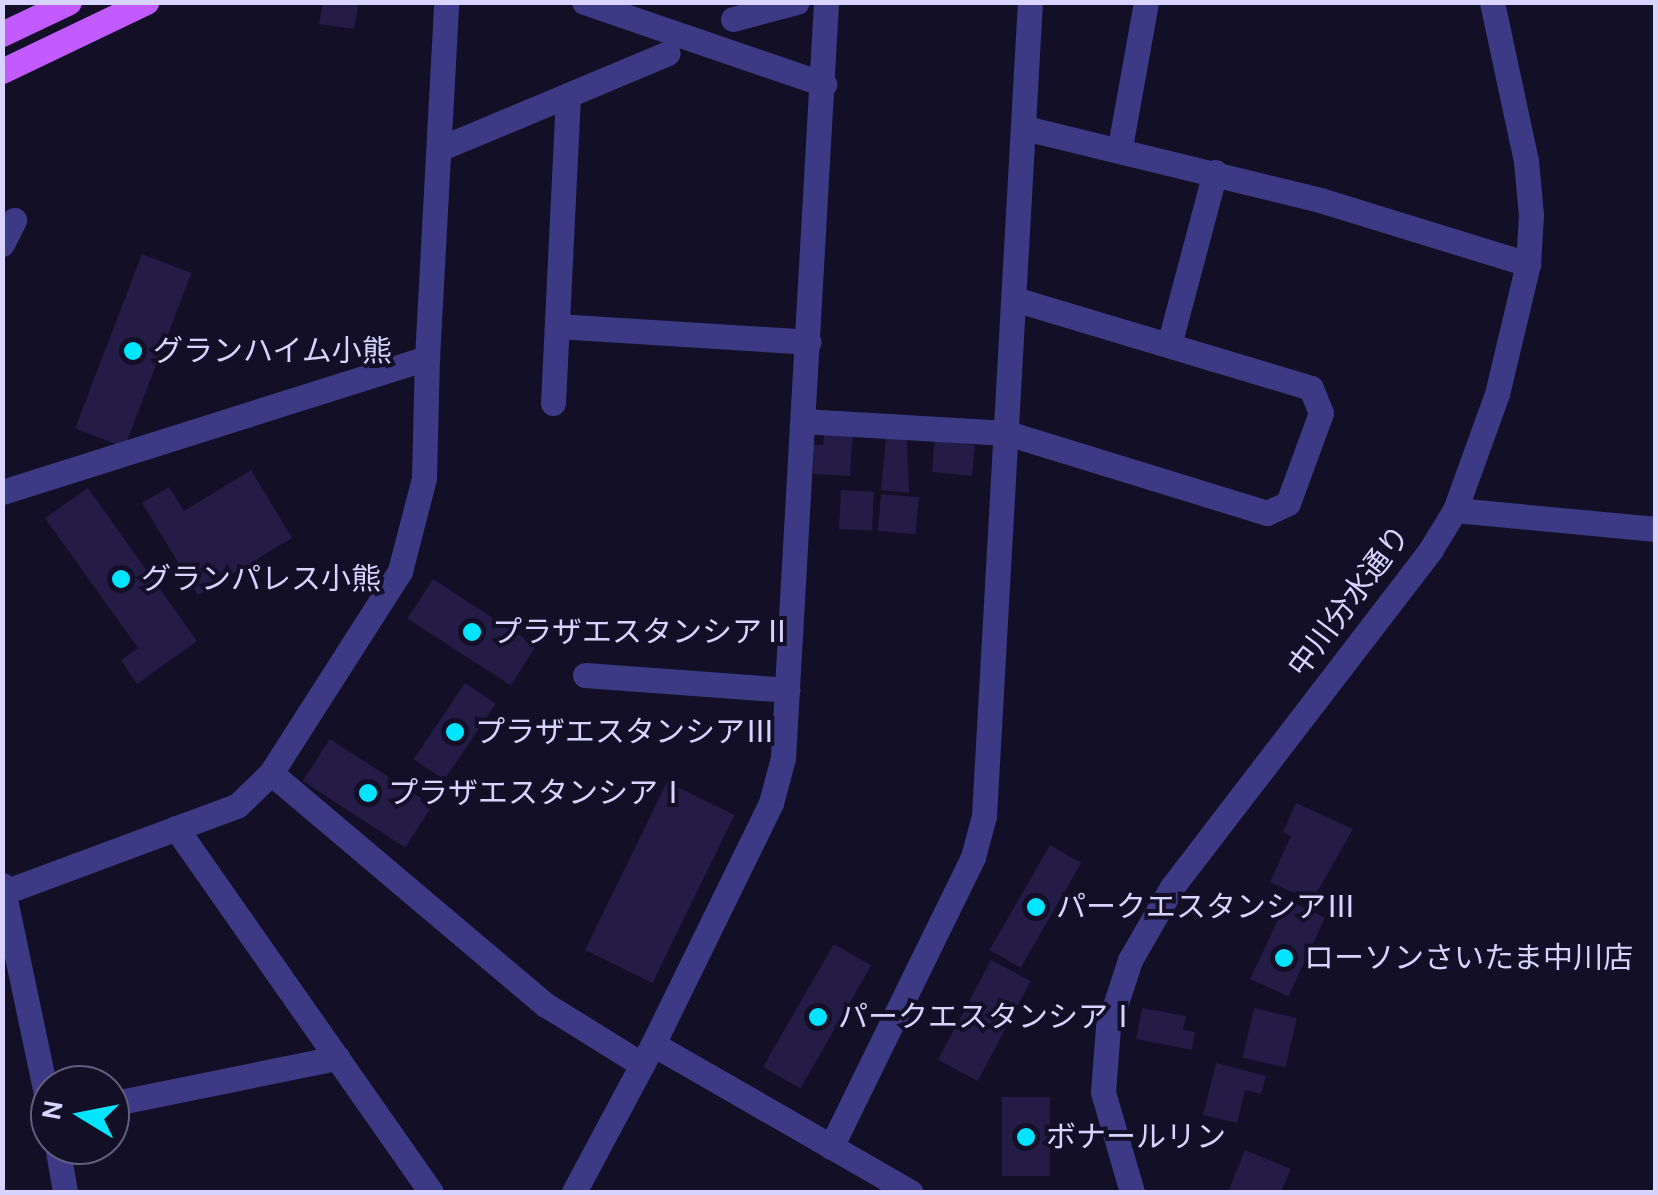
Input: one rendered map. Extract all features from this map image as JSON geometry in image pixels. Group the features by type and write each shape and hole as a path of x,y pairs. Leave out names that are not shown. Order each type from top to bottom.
{"main road":[{"path":"2,34 70,2"},
{"path":"2,71 146,2"}],"street":[{"path":"40,1065 4,890 238,805 271,773 400,570 424,478 446,2"},
{"path":"584,2 824,84"},
{"path":"733,19 797,2"},
{"path":"574,1192 771,803 782,758 826,2"},
{"path":"831,1147 973,857 984,816 1030,2"},
{"path":"1120,148 1146,2"},
{"name":"中川分水通り","path":"1132,1192 1102,1092 1108,1027 1130,960 1172,888 1455,510 1497,394 1528,264 1526,160 1492,2"},
{"path":"439,149 668,53"},
{"path":"553,403 568,95"},
{"path":"1025,128 1215,172 1528,264"},
{"path":"1169,346 1215,172"},
{"path":"2,244 14,220"},
{"path":"803,422 1007,433 1266,513 1288,503 1321,413 1311,388 1015,299"},
{"path":"557,326 808,342"},
{"path":"2,492 427,358"},
{"path":"1455,510 1656,530"},
{"path":"584,676 787,690"},
{"path":"271,773 546,1005 831,1147 910,1192"},
{"path":"176,828 431,1192"},
{"path":"130,1100 337,1058"},
{"path":"60,1165 65,1192"}],"building":[{"path":"323,2 359,2 354,29 319,24"},
{"name":"グランハイム小熊","path":"142,254 191,273 124,448 75,429"},
{"path":"825,430 853,431 850,476 813,474 814,445 823,445"},
{"path":"935,433 965,436 964,444 975,445 972,476 932,472"},
{"path":"886,438 907,440 909,493 881,490"},
{"path":"251,470 292,538 198,595 142,503 169,487 184,511"},
{"name":"グランパレス小熊","path":"88,488 197,641 137,684 121,660 138,648 45,518"},
{"path":"841,490 874,492 872,531 839,529"},
{"path":"881,494 919,497 916,534 878,531"},
{"name":"プラザエスタンシアⅡ","path":"433,579 536,646 511,685 407,618"},
{"name":"プラザエスタンシアⅢ","path":"465,683 496,704 444,780 414,759"},
{"name":"プラザエスタンシアⅠ","path":"330,739 432,805 405,847 303,781"},
{"path":"667,782 734,815 652,983 585,950"},
{"path":"1296,803 1353,829 1312,901 1270,882 1291,836 1283,832"},
{"name":"パークエスタンシアⅢ","path":"1050,845 1081,863 1021,968 990,950"},
{"path":"1287,900 1325,918 1288,997 1250,979"},
{"name":"パークエスタンシアⅠ","path":"834,944 871,966 800,1088 763,1067"},
{"path":"991,960 1031,981 978,1081 938,1060"},
{"path":"1142,1008 1186,1016 1183,1030 1195,1032 1192,1050 1136,1039"},
{"path":"1254,1008 1297,1018 1285,1068 1243,1058"},
{"path":"1216,1063 1266,1076 1261,1094 1245,1090 1237,1123 1203,1115"},
{"name":"ボナールリン","path":"1002,1097 1050,1097 1050,1176 1002,1176"},
{"path":"1245,1150 1291,1169 1281,1192 1228,1192"}],"place":[{"name":"グランハイム小熊","path":"133,351"},
{"name":"グランパレス小熊","path":"121,579"},
{"name":"プラザエスタンシアⅡ","path":"472,632"},
{"name":"プラザエスタンシアⅢ","path":"455,732"},
{"name":"プラザエスタンシアⅠ","path":"368,793"},
{"name":"パークエスタンシアⅢ","path":"1036,907"},
{"name":"ローソンさいたま中川店","path":"1284,958"},
{"name":"パークエスタンシアⅠ","path":"818,1017"},
{"name":"ボナールリン","path":"1026,1137"}]}
